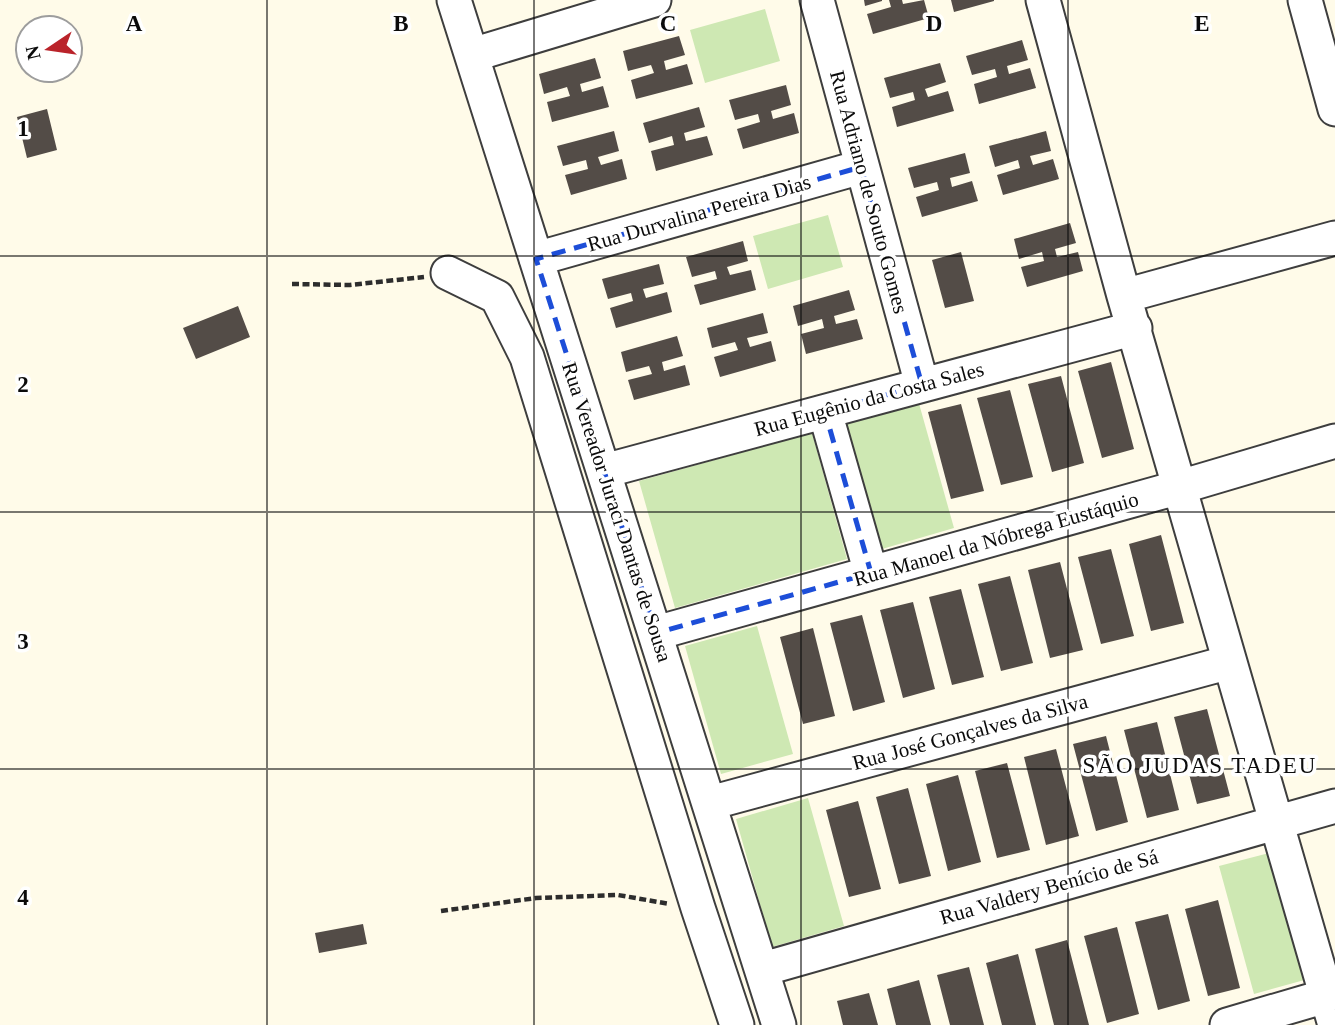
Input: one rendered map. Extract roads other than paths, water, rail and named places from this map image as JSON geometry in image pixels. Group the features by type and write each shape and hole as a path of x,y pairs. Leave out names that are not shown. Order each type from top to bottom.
{"street":[{"name":"Rua Vereador Jurací Dantas de Sousa","path":"454,0 779,1025"},
{"path":"472,55 654,0"},
{"name":"Rua Adriano de Souto Gomes","path":"817,0 922,385"},
{"path":"1043,0 1124,296 1331,1010 1227,1025"},
{"path":"1305,0 1335,109"},
{"name":"Rua Durvalina Pereira Dias","path":"536,259 861,167"},
{"path":"1124,296 1335,238"},
{"path":"448,273 497,297 527,357 698,908 737,1025"},
{"name":"Rua Eugênio da Costa Sales","path":"604,471 1135,328"},
{"path":"825,411 871,573"},
{"name":"Rua Manoel da Nóbrega Eustáquio","path":"656,633 1335,442"},
{"name":"Rua José Gonçalves da Silva","path":"710,803 1230,662"},
{"name":"Rua Valdery Benício de Sá","path":"763,969 1335,807"}],"district":[{"name":"SÃO JUDAS TADEU","path":"1200,765"}]}
